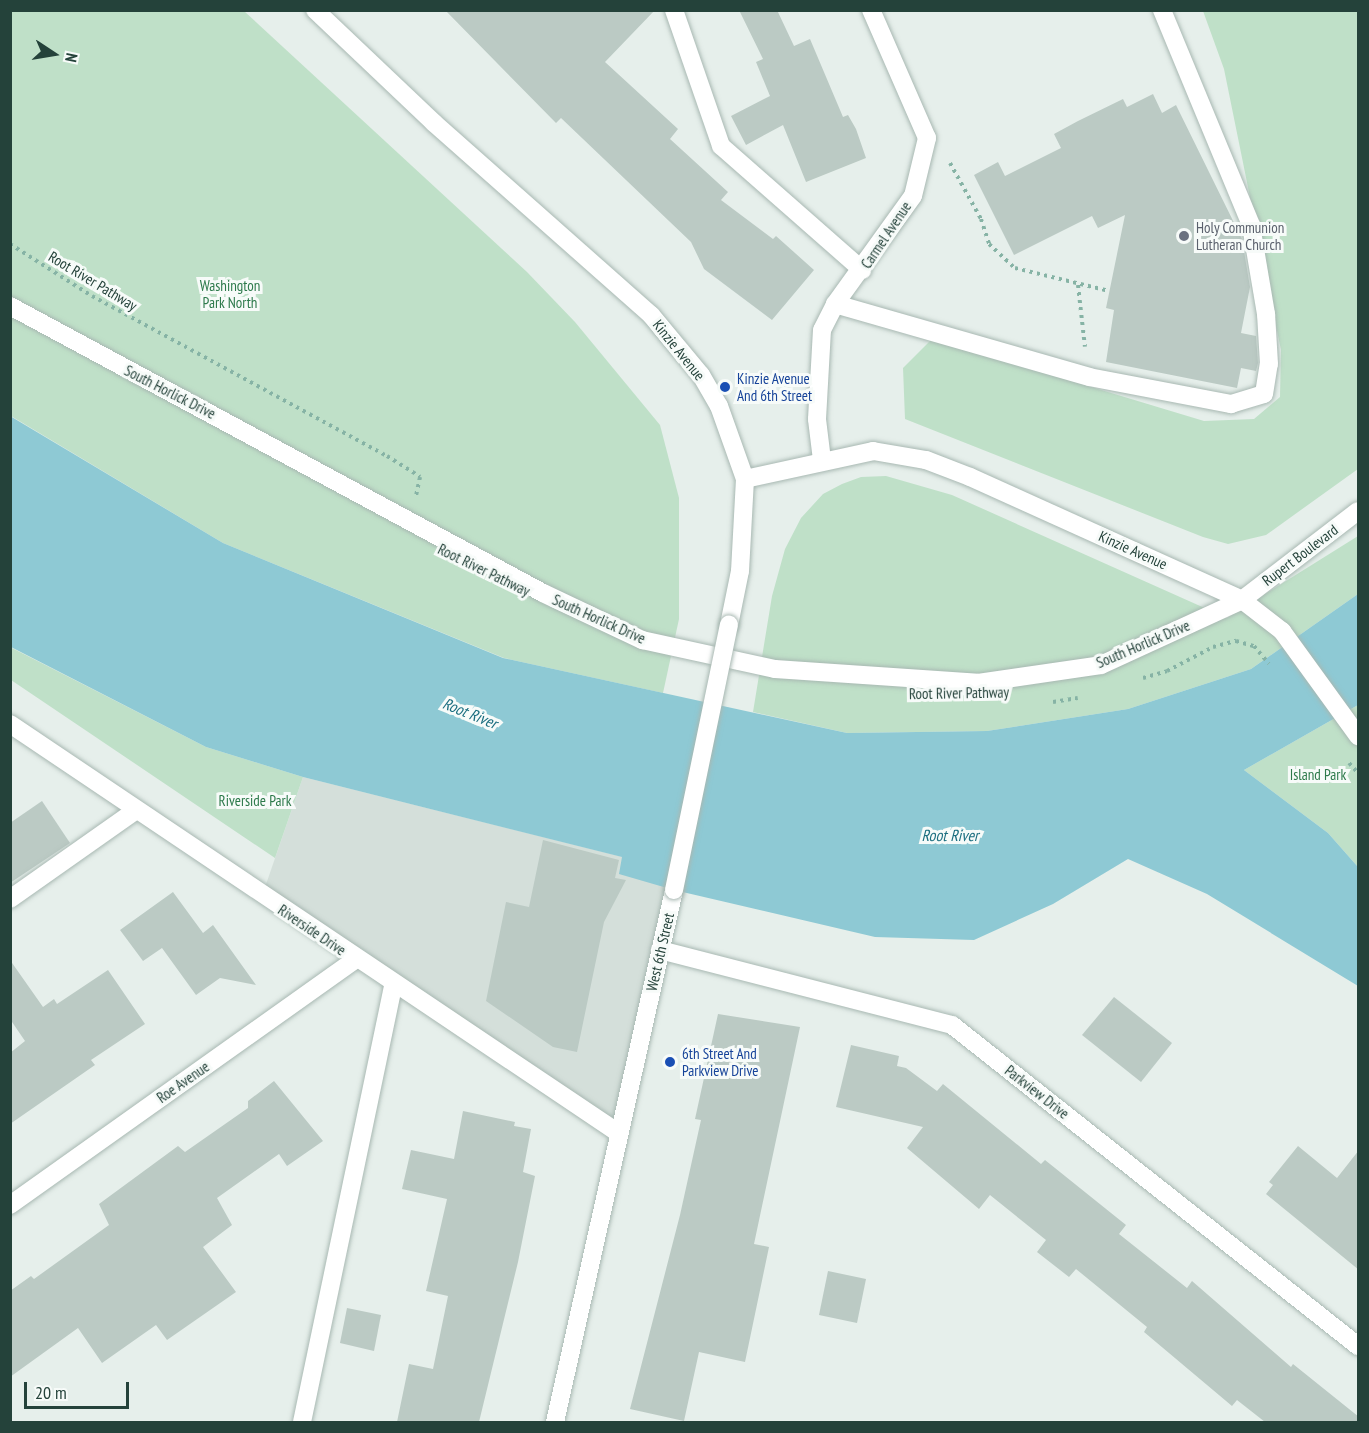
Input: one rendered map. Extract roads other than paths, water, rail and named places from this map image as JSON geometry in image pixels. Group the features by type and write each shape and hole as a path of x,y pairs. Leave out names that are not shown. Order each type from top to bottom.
{"street":[{"name":"Kinzie Avenue","path":"315,10 434,123 651,315 701,375 719,406 745,479 822,460 873,451 926,460 1242,600 1282,631 1359,736"},
{"path":"674,10 721,146 862,270"},
{"name":"Carmel Avenue","path":"822,460 817,419 822,330 835,304 862,270 912,196 927,138 871,10"},
{"path":"835,304 1089,377 1231,404 1264,394 1269,364 1266,314 1251,225 1162,10"},
{"name":"South Horlick Drive","path":"10,306 543,593 642,640 775,669 978,683 1101,665 1242,600"},
{"name":"West 6th Street","path":"555,1422 617,1132 674,890 740,572 745,479"},
{"name":"Rupert Boulevard","path":"1242,600 1359,511"},
{"name":"Riverside Drive","path":"10,724 355,960 617,1132"},
{"path":"10,899 136,810"},
{"name":"Parkview Drive","path":"660,950 952,1025 1359,1346"},
{"name":"Roe Avenue","path":"10,1205 355,960"},
{"path":"302,1422 393,985"}],"water":[{"name":"Root River","path":"10,416 223,543 503,658 847,733 987,731 1128,709 1251,669 1358,594 1358,705 1244,770 1328,833 1358,867 1358,986 1207,894 1128,859 1053,904 974,940 875,937 674,890 619,874 622,857 303,777 206,747 11,647"}],"place":[{"name":"Holy Communion Lutheran Church","path":"1184,236"},
{"name":"Kinzie Avenue And 6th Street","path":"725,387"},
{"name":"6th Street And Parkview Drive","path":"670,1062"}],"park label":[{"name":"Washington Park North","path":"230,294"},
{"name":"Island Park","path":"1318,775"},
{"name":"Riverside Park","path":"255,801"}]}
